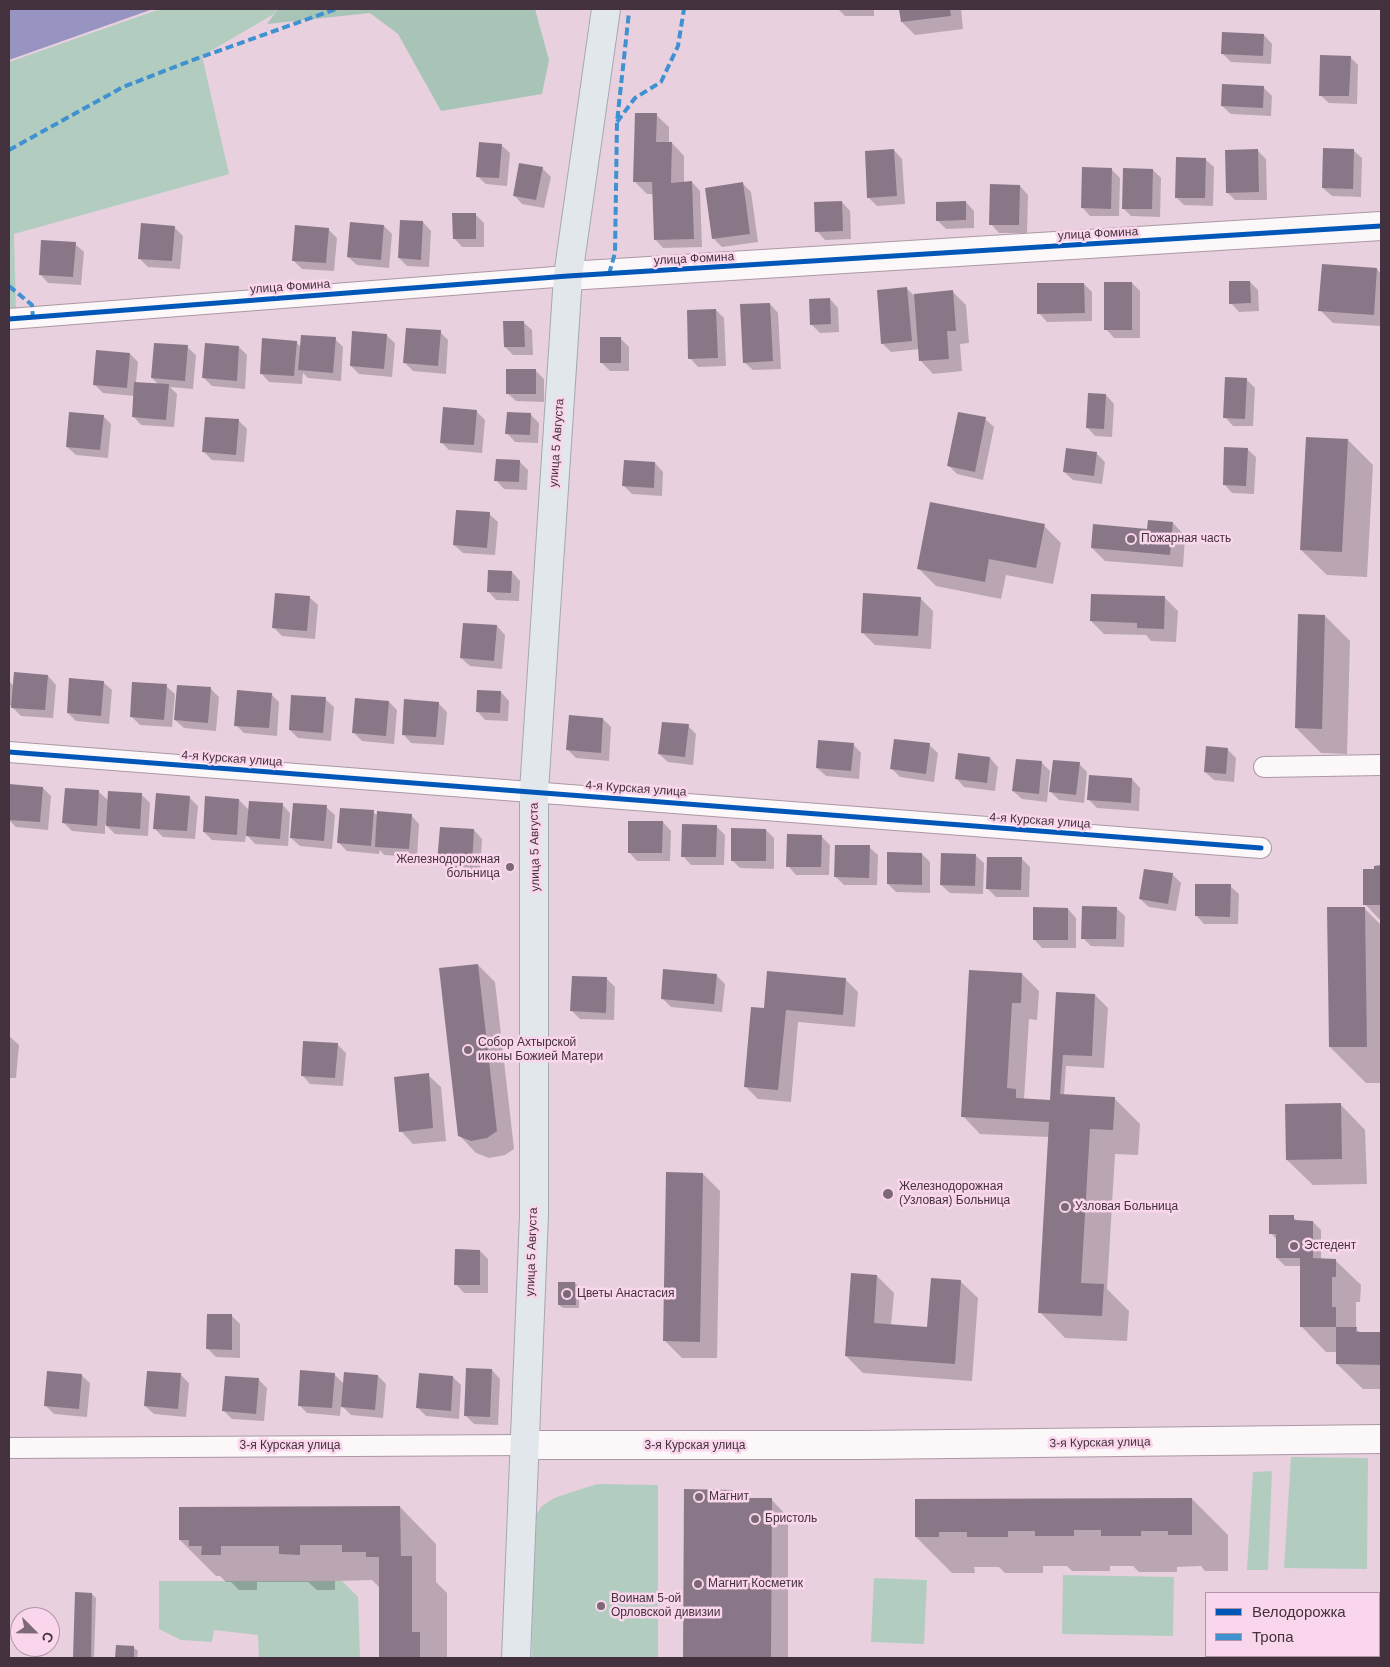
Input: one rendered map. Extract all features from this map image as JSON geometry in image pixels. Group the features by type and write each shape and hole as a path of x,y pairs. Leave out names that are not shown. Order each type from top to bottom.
{"main road":[{"name":"улица 5 Августа","path":"516,1658 534,1215 534,791 568,276 606,9"},
{"name":"улица Фомина","path":"568,276 1381,226"},
{"name":"3-я Курская улица","path":"524,1445 855,1446 1381,1439"}],"street":[{"name":"улица Фомина","path":"9,319 568,276"},
{"name":"4-я Курская улица","path":"9,752 1261,848"},
{"path":"1264,767 1381,765"},
{"name":"3-я Курская улица","path":"9,1448 524,1445"}],"green space":[{"path":"160,9 277,9 274,14 202,56 229,174 14,234 16,311 9,310 9,62"},
{"path":"278,9 535,9 549,60 542,94 441,111 398,34 370,13 267,24"},
{"path":"1291,1457 1368,1458 1367,1569 1284,1568"},
{"path":"1272,1471 1268,1570 1247,1570 1253,1472"},
{"path":"597,1484 658,1485 658,1658 532,1658 533,1521 541,1507 554,1498"},
{"path":"1063,1575 1174,1577 1173,1636 1062,1634"},
{"path":"874,1578 927,1580 924,1644 871,1642"},
{"path":"159,1581 342,1581 358,1597 360,1658 259,1658 258,1635 214,1630 212,1642 181,1640 159,1629"}],"shaded area":[{"path":"9,9 153,9 9,60"}],"building":[{"path":"899,9 950,9 951,16 901,22"},
{"path":"1222,32 1264,34 1263,56 1221,54"},
{"path":"1320,55 1351,56 1349,96 1319,96"},
{"path":"1222,84 1264,86 1263,108 1221,106"},
{"path":"635,113 657,113 656,142 672,142 671,183 692,181 694,239 654,240 652,182 633,182"},
{"path":"479,142 502,144 499,178 476,177"},
{"path":"1323,148 1354,149 1353,189 1322,188"},
{"path":"894,149 897,196 867,198 865,151"},
{"path":"1258,149 1259,192 1226,193 1225,150"},
{"path":"1176,157 1206,158 1205,198 1175,198"},
{"path":"519,163 543,167 536,200 513,196"},
{"path":"1082,167 1112,168 1111,209 1081,208"},
{"path":"1123,168 1153,169 1152,209 1122,209"},
{"path":"743,182 750,234 712,239 705,188"},
{"path":"990,184 1020,185 1019,225 989,225"},
{"path":"842,201 843,231 815,232 814,202"},
{"path":"966,201 966,220 936,221 936,202"},
{"path":"452,213 476,213 476,239 453,239"},
{"path":"400,220 423,221 421,260 398,258"},
{"path":"350,222 384,225 381,260 347,257"},
{"path":"141,223 175,226 172,261 138,259"},
{"path":"295,225 329,228 326,263 292,261"},
{"path":"41,240 76,242 73,277 39,275"},
{"path":"1322,264 1377,268 1374,315 1318,311"},
{"path":"1229,281 1250,281 1251,303 1229,304"},
{"path":"1104,282 1132,282 1132,330 1104,330"},
{"path":"1037,283 1084,283 1085,313 1037,314"},
{"path":"907,287 912,341 881,344 877,290"},
{"path":"953,290 956,331 947,331 949,359 919,361 914,294"},
{"path":"830,298 831,324 810,325 809,299"},
{"path":"770,303 773,361 743,363 740,304"},
{"path":"716,309 718,358 688,359 687,310"},
{"path":"503,321 524,321 525,347 504,347"},
{"path":"406,328 441,330 438,366 403,363"},
{"path":"352,331 387,334 384,369 350,366"},
{"path":"301,335 336,337 333,373 298,370"},
{"path":"600,337 621,337 621,363 600,363"},
{"path":"262,338 297,341 294,376 260,374"},
{"path":"154,343 188,345 185,381 151,378"},
{"path":"205,343 239,346 237,381 202,378"},
{"path":"96,350 130,353 127,388 93,385"},
{"path":"506,369 536,369 536,394 506,394"},
{"path":"1225,377 1247,378 1245,419 1223,418"},
{"path":"134,382 169,384 166,420 132,417"},
{"path":"1088,393 1106,394 1104,429 1086,428"},
{"path":"443,407 477,410 474,445 440,443"},
{"path":"69,412 104,415 100,450 66,447"},
{"path":"507,412 531,413 530,435 505,434"},
{"path":"958,412 986,417 975,472 947,466"},
{"path":"205,417 239,419 236,455 202,452"},
{"path":"1306,437 1348,439 1342,552 1300,550"},
{"path":"1224,447 1248,448 1246,486 1223,485"},
{"path":"1066,448 1097,452 1094,476 1063,472"},
{"path":"496,459 520,460 519,482 494,481"},
{"path":"624,460 655,462 654,488 622,486"},
{"path":"930,502 1045,524 1036,568 989,559 985,582 917,569"},
{"path":"456,510 490,512 487,548 453,545"},
{"name":"Пожарная часть","path":"1148,520 1173,522 1170,555 1091,548 1093,524 1147,529"},
{"path":"488,570 512,571 511,593 487,592"},
{"path":"275,593 310,596 307,631 272,628"},
{"path":"863,593 921,597 918,636 861,633"},
{"path":"1091,594 1165,596 1164,629 1137,628 1137,623 1090,621"},
{"path":"1298,614 1325,615 1322,729 1295,728"},
{"path":"463,623 497,625 494,661 460,658"},
{"path":"14,672 48,675 45,710 11,708"},
{"path":"69,678 104,681 101,716 67,713"},
{"path":"132,682 167,684 164,720 130,717"},
{"path":"177,685 211,687 208,723 174,720"},
{"path":"237,690 272,693 269,728 234,726"},
{"path":"477,690 501,691 500,713 476,712"},
{"path":"291,695 326,697 323,733 289,730"},
{"path":"355,698 389,701 386,736 352,733"},
{"path":"404,699 439,702 436,737 402,735"},
{"path":"569,715 603,718 601,753 566,750"},
{"path":"662,722 689,724 685,757 658,754"},
{"path":"894,739 930,743 926,774 890,769"},
{"path":"818,740 854,743 851,771 816,768"},
{"path":"1206,746 1228,748 1226,774 1204,772"},
{"path":"958,753 990,757 987,783 955,779"},
{"path":"1016,759 1042,761 1039,794 1012,791"},
{"path":"1053,760 1080,762 1076,795 1049,792"},
{"path":"1089,775 1132,778 1131,803 1087,800"},
{"path":"9,784 43,787 40,822 9,820"},
{"path":"65,788 99,790 97,826 62,823"},
{"path":"108,791 142,793 140,829 106,826"},
{"path":"156,793 190,796 187,831 153,829"},
{"path":"205,796 239,799 237,835 203,832"},
{"path":"249,801 283,803 280,839 246,836"},
{"path":"293,803 327,805 324,841 290,838"},
{"path":"340,808 374,810 371,846 337,843"},
{"path":"377,811 412,814 409,849 375,847"},
{"path":"628,821 663,821 662,853 628,853"},
{"path":"682,824 717,825 716,857 681,857"},
{"path":"440,827 474,829 472,865 437,862"},
{"path":"731,828 766,829 766,861 731,861"},
{"path":"787,834 822,835 821,867 786,867"},
{"path":"835,845 870,845 869,878 834,877"},
{"path":"887,852 922,853 922,885 887,884"},
{"path":"941,853 976,854 975,886 940,885"},
{"path":"987,857 1022,857 1021,890 986,889"},
{"path":"1381,865 1381,905 1363,905 1363,869 1374,869 1374,866"},
{"path":"1144,869 1173,873 1168,904 1139,899"},
{"path":"1195,884 1231,884 1230,917 1195,916"},
{"path":"1082,906 1117,907 1116,939 1081,939"},
{"path":"1033,907 1068,908 1068,940 1033,940"},
{"path":"1327,907 1365,907 1367,1047 1329,1047"},
{"name":"Собор Ахтырской иконы Божией Матери","path":"478,964 497,1131 487,1138 471,1141 458,1136 439,968"},
{"path":"663,969 717,974 714,1004 661,999"},
{"path":"969,970 1022,973 1021,1003 1012,1003 1007,1088 1016,1089 1016,1098 1050,1100 1056,992 1095,994 1092,1056 1063,1055 1060,1094 1115,1097 1113,1130 1090,1129 1081,1283 1104,1284 1102,1316 1038,1313 1049,1122 961,1117"},
{"path":"767,971 846,978 843,1015 786,1010 778,1090 744,1087 751,1007 764,1008"},
{"path":"572,976 607,977 606,1013 570,1011"},
{"path":"303,1041 338,1043 335,1078 301,1076"},
{"path":"429,1073 433,1128 399,1132 394,1077"},
{"path":"1341,1103 1342,1159 1286,1160 1285,1104"},
{"path":"666,1172 703,1173 700,1342 663,1341"},
{"path":"1269,1215 1294,1215 1294,1220 1313,1221 1313,1258 1336,1259 1336,1277 1332,1277 1332,1307 1336,1307 1336,1327 1300,1327 1300,1258 1276,1258 1276,1234 1269,1234"},
{"path":"455,1249 480,1250 480,1285 454,1285"},
{"path":"851,1273 877,1275 874,1323 927,1327 931,1278 961,1280 955,1364 845,1356"},
{"path":"558,1282 575,1282 576,1305 558,1305"},
{"path":"207,1314 232,1314 232,1350 206,1349"},
{"path":"1336,1327 1357,1327 1356,1332 1381,1332 1381,1365 1336,1364"},
{"path":"466,1368 492,1369 490,1417 464,1416"},
{"path":"300,1370 335,1373 332,1408 298,1406"},
{"path":"47,1371 82,1374 79,1409 44,1406"},
{"path":"147,1371 181,1373 178,1409 144,1406"},
{"path":"344,1372 378,1375 375,1410 341,1407"},
{"path":"419,1373 453,1376 451,1411 416,1408"},
{"path":"225,1376 259,1378 256,1414 222,1411"},
{"path":"684,1489 733,1490 733,1498 772,1498 771,1658 683,1658"},
{"path":"1192,1498 1192,1535 1168,1535 1168,1531 1141,1531 1141,1536 1101,1536 1101,1530 1074,1530 1074,1536 1035,1536 1035,1531 1008,1531 1008,1537 967,1537 967,1532 939,1532 939,1537 915,1537 915,1499"},
{"path":"400,1506 401,1556 412,1556 412,1632 420,1632 420,1658 379,1658 379,1557 366,1557 366,1552 342,1552 342,1545 300,1545 300,1555 279,1554 279,1546 221,1546 221,1555 201,1555 202,1546 189,1546 189,1540 179,1540 179,1507"},
{"path":"75,1592 92,1593 91,1658 73,1658"},
{"path":"116,1645 134,1646 134,1658 115,1658"},
{"path":"1250,1657 1293,1657 1293,1658"}],"marked path":[{"path":"9,150 123,87 336,9"},
{"path":"617,122 635,98 661,82 678,46 684,9"},
{"path":"609,274 615,253 617,122 629,12"},
{"path":"9,286 32,305 33,318"}],"cycle path":[{"path":"9,319 568,276 1381,226"},
{"path":"9,752 1261,848"}],"place":[{"name":"Пожарная часть","path":"1131,539"},
{"name":"Железнодорожная больница","path":"510,867"},
{"name":"Собор Ахтырской иконы Божией Матери","path":"468,1050"},
{"name":"Железнодорожная (Узловая) Больница","path":"888,1194"},
{"name":"Узловая Больница","path":"1065,1207"},
{"name":"Эстедент","path":"1294,1246"},
{"name":"Цветы Анастасия","path":"567,1294"},
{"name":"Магнит","path":"699,1497"},
{"name":"Бристоль","path":"755,1519"},
{"name":"Магнит Косметик","path":"698,1584"},
{"name":"Воинам 5-ой Орловской дивизии","path":"601,1606"}]}
